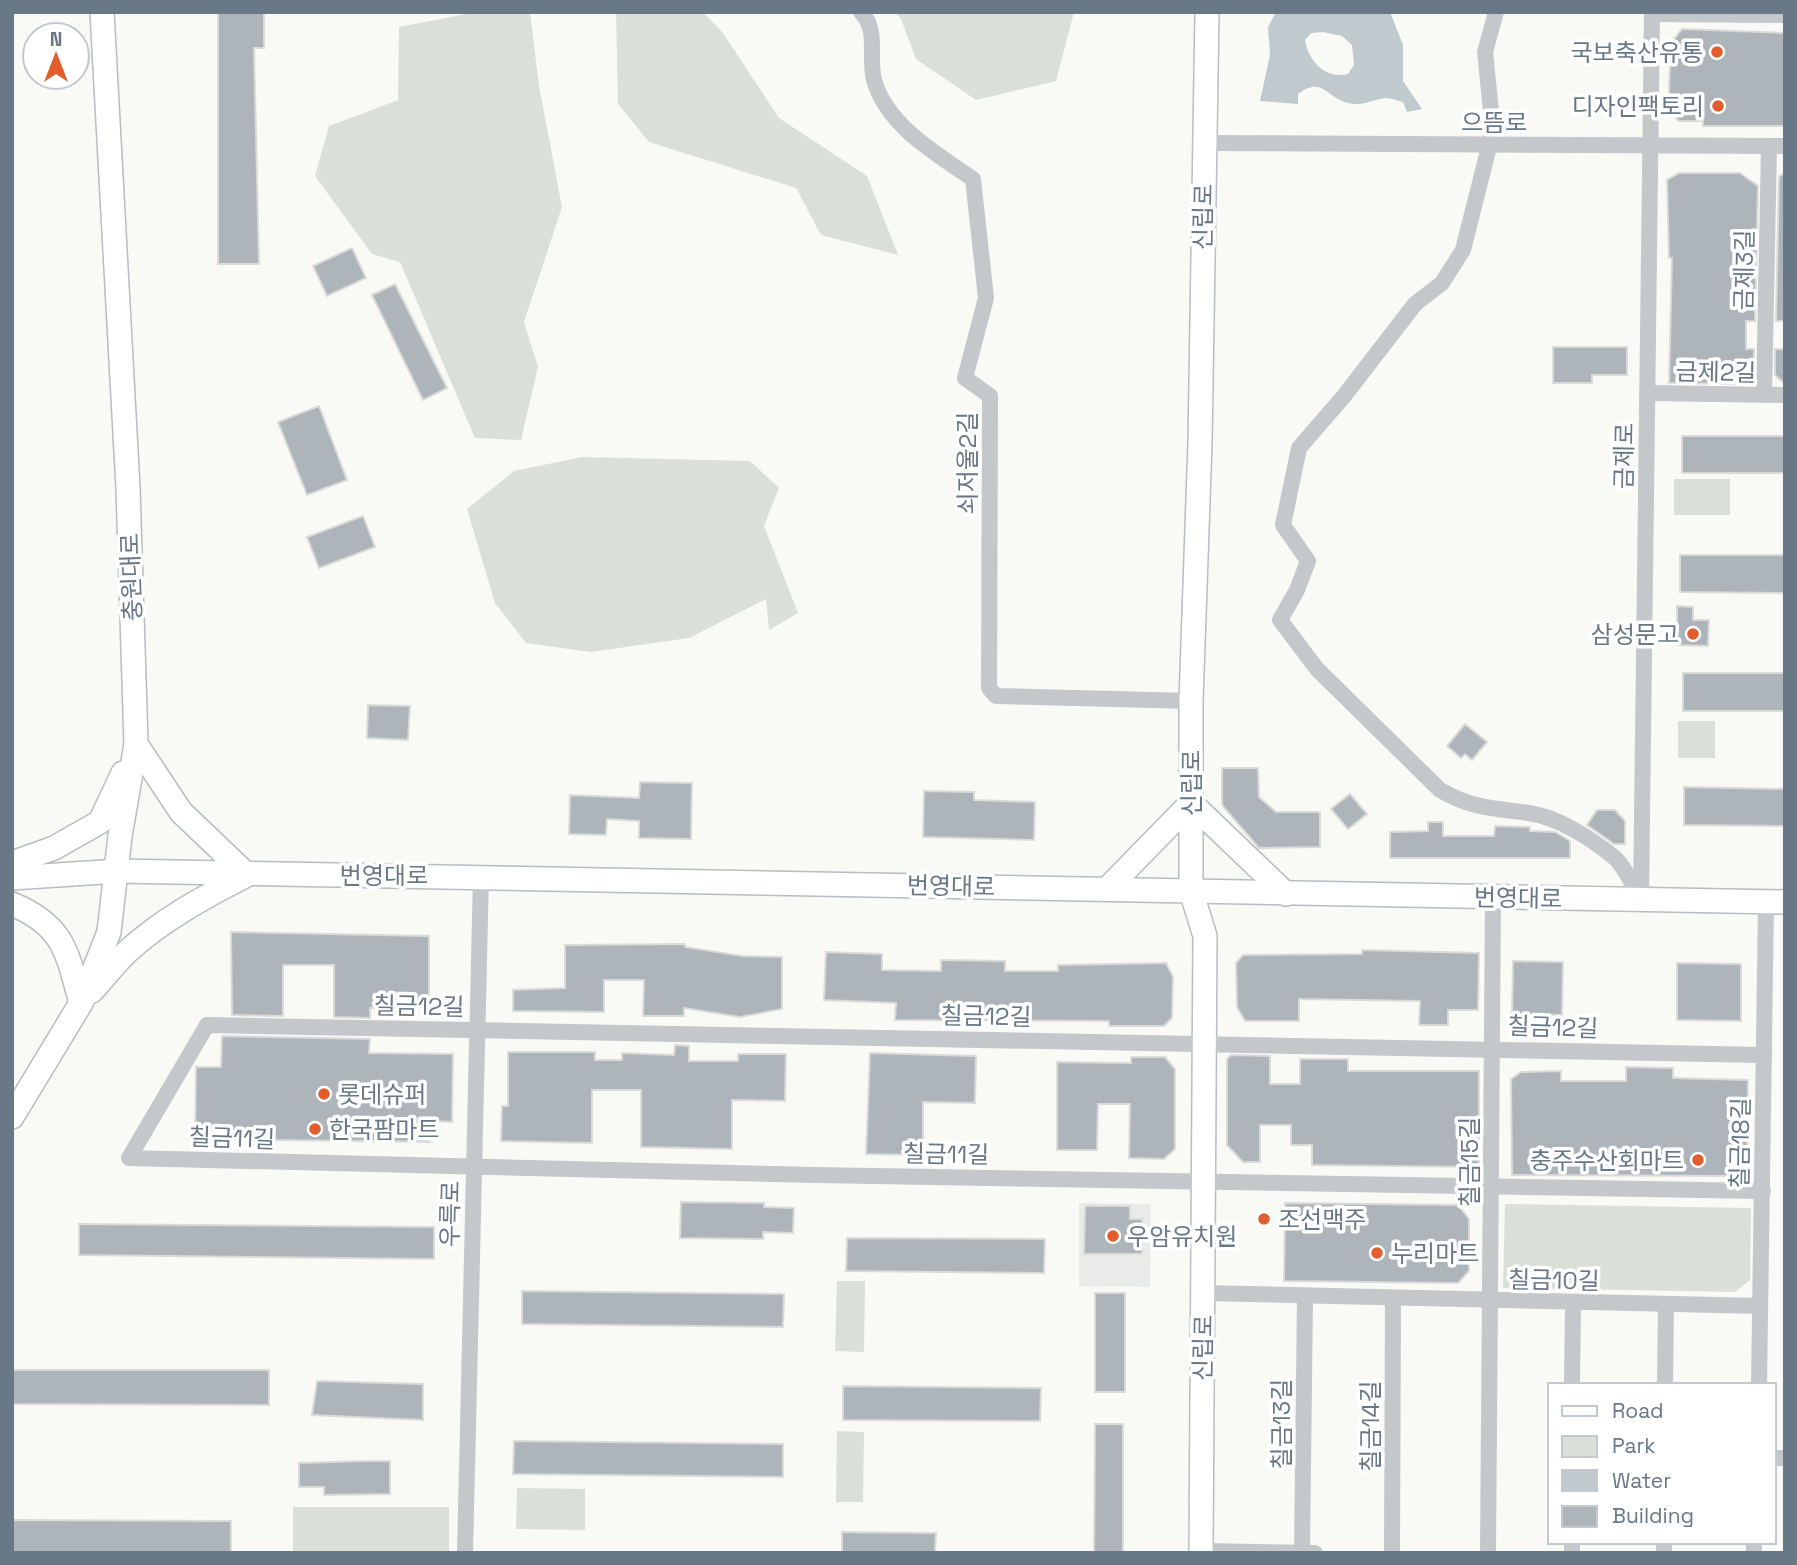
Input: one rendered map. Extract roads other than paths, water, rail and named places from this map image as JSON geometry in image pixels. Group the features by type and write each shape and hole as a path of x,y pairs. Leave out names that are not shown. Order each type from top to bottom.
{"street":[{"name":"충원대로","path":"12,1116 81,1003 108,932 135,744 128,488 102,12"},
{"name":"쇠저울2길","path":"861,12 869,21 874,81 890,109 911,135 973,179 986,298 965,378 990,396 989,688 996,696 1191,701"},
{"name":"신립로","path":"1201,1552 1205,936 1191,891 1191,701 1200,443 1207,12"},
{"path":"1496,12 1485,52 1493,131 1463,250 1442,283 1415,304 1299,448 1283,525 1308,561 1297,590 1280,620 1317,669 1414,761 1440,790 1458,800 1497,811 1529,813 1554,819 1616,860 1641,900"},
{"path":"1652,13 1776,14"},
{"name":"금제로","path":"1641,900 1652,13"},
{"name":"으뜸로","path":"1203,143 1777,146"},
{"name":"금제3길","path":"1764,395 1777,146"},
{"name":"금제2길","path":"1647,393 1785,395"},
{"path":"12,863 54,848 100,822 135,744"},
{"path":"81,1003 128,951 204,898 247,875 181,812 135,744"},
{"path":"1107,889 1191,803 1286,894"},
{"name":"번영대로","path":"12,878 118,871 1775,902"},
{"name":"우륵로","path":"465,1553 481,876"},
{"name":"칠금15길","path":"1488,1553 1493,898"},
{"name":"칠금18길","path":"1759,1383 1764,1055 1775,902"},
{"path":"12,904 35,914 64,942 81,1003"},
{"name":"칠금12길","path":"129,1158 207,1026 1205,1042 1764,1055"},
{"name":"칠금11길","path":"129,1158 1205,1182 1763,1191"},
{"name":"칠금10길","path":"1204,1293 1573,1304 1760,1306"},
{"name":"칠금13길","path":"1302,1552 1305,1296"},
{"name":"칠금14길","path":"1392,1553 1393,1298"},
{"path":"1572,1383 1573,1304"},
{"path":"1665,1383 1666,1305"},
{"path":"1201,1552 1315,1553"}],"water":[{"path":"1276,12 1390,12 1403,45 1403,81 1422,109 1407,112 1403,102 1388,98 1358,104 1348,103 1319,87 1306,89 1298,94 1298,104 1260,101 1270,55 1268,27","holes":["1323,32 1342,36 1352,45 1354,65 1348,74 1332,74 1314,62 1305,40 1311,33"]}],"place":[{"name":"국보축산유통","path":"1717,52"},
{"name":"디자인팩토리","path":"1718,106"},
{"name":"삼성문고","path":"1693,634"},
{"name":"롯데슈퍼","path":"324,1094"},
{"name":"한국팜마트","path":"315,1129"},
{"name":"충주수산회마트","path":"1698,1160"},
{"name":"조선맥주","path":"1264,1219"},
{"name":"우암유치원","path":"1113,1236"},
{"name":"누리마트","path":"1377,1253"}]}
